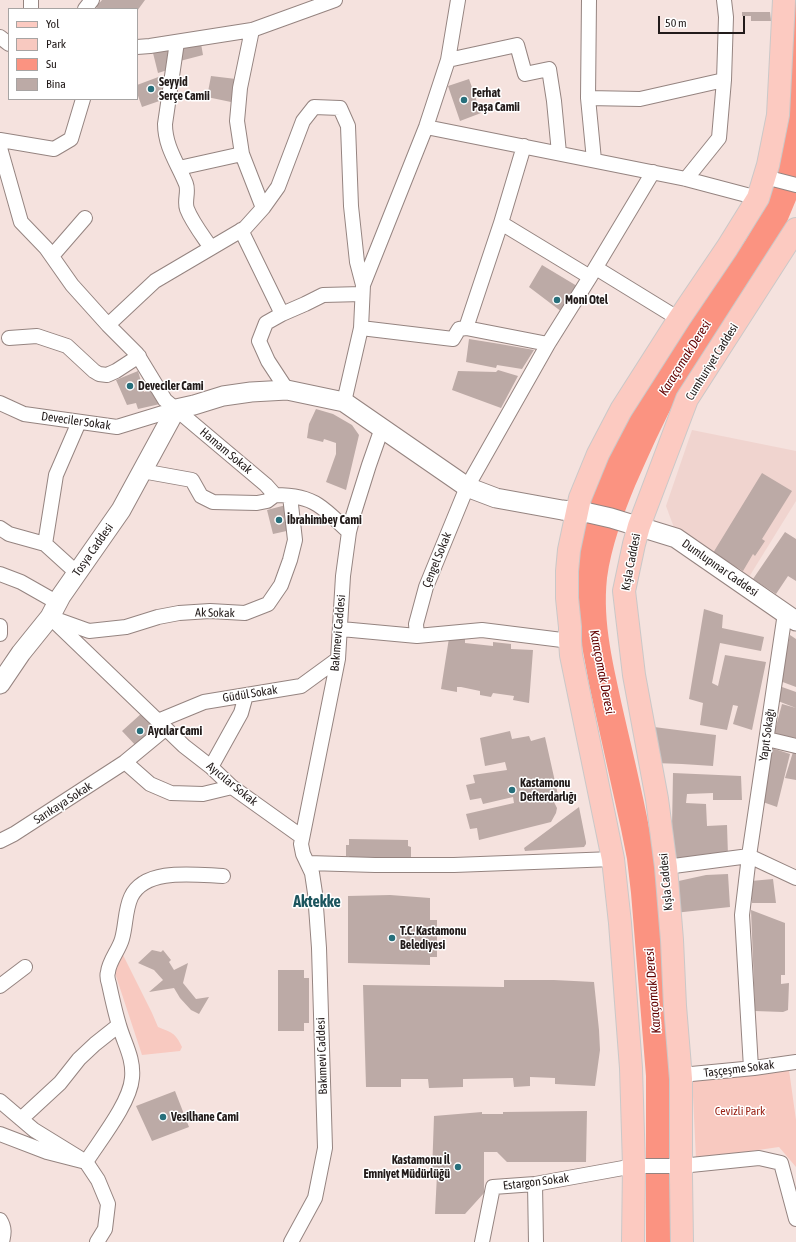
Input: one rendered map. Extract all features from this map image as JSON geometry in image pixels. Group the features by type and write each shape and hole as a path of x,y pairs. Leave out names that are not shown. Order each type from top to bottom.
{"main road":[{"path":"633,1242 634,1166 631,1068 620,923 614,863 571,655 567,598 569,550 580,498 598,454 621,410 758,198 765,177 778,115 784,0"},
{"name":"Cumhuriyet Caddesi","path":"639,526 687,400 796,229"},
{"path":"176,409 223,396 251,392 287,390 344,402"},
{"name":"Dumlupınar Caddesi","path":"344,402 467,487 496,498 604,517 676,538 791,617"},
{"name":"Tosya Caddesi","path":"0,684 21,653 54,610 61,596 121,510 176,409"},
{"name":"Kışla Caddesi","path":"639,526 624,591 634,675 657,799 666,867 681,1075 682,1242"}],"street":[{"path":"86,8 92,0"},
{"path":"138,47 252,30 335,0"},
{"path":"363,289 426,127 448,60 458,0"},
{"path":"589,0 588,98 594,160"},
{"path":"686,179 719,138 724,80 726,17 724,0"},
{"path":"252,30 240,88 237,121 242,154 263,208"},
{"path":"0,37 8,43"},
{"path":"177,42 164,124 165,134 168,147 187,187 186,202 190,216 211,248"},
{"path":"448,60 517,45 525,74 549,69 559,153"},
{"path":"588,98 640,99 724,80"},
{"path":"0,140 54,149 71,139 84,100"},
{"path":"108,325 155,281 245,228 263,208 278,187 303,121 314,107 340,108 348,126 350,206 357,262 363,289 361,328 344,402"},
{"path":"426,127 686,179 758,198"},
{"path":"466,328 501,223 524,146"},
{"name":"Hamam Sokak","path":"0,148 21,222 52,256 72,285 108,325 139,356 165,400 266,485 275,495"},
{"path":"179,168 242,154"},
{"name":"Çengel Sokak","path":"416,636 416,624 426,587 467,487 548,344 593,273 653,172"},
{"path":"765,177 796,185"},
{"path":"52,256 85,218"},
{"path":"501,223 679,319"},
{"path":"241,230 282,314"},
{"path":"287,390 268,361 259,341 266,323 323,295 363,289"},
{"path":"361,328 453,339 459,329 466,328 548,344"},
{"path":"9,338 37,336 67,346 99,374 107,375 116,371 139,356"},
{"name":"Deveciler Sokak","path":"0,403 24,414 117,427 176,409"},
{"path":"45,544 56,475 79,422"},
{"name":"Bakımevi Caddesi","path":"291,1242 315,1198 325,1148 319,948 315,893 310,868 303,854 301,844 338,659 343,576 352,516 382,428"},
{"path":"142,471 192,480 201,496 213,502 257,503 267,501 275,495 304,499 318,504 349,532"},
{"name":"Ak Sokak","path":"54,610 89,631 126,627 158,617 179,613 210,611 245,613 268,604 281,585 290,560 294,540 290,496"},
{"path":"0,528 9,534 45,544 77,573"},
{"path":"0,574 21,582 54,610"},
{"name":"Ayıcılar Sokak","path":"54,610 162,725 184,746 211,767 232,787 302,837"},
{"name":"Yapıt Sokağı","path":"751,1068 742,915 749,856 767,739 791,617"},
{"path":"0,626 0,634"},
{"path":"341,629 416,636 482,630 570,641"},
{"name":"Güdül Sokak","path":"162,725 204,702 301,686 338,659"},
{"path":"211,767 241,713 246,695"},
{"path":"162,725 125,762 150,784 171,793 203,794 232,787"},
{"path":"767,739 796,746"},
{"name":"Sarıkaya Sokak","path":"0,841 14,834 125,762"},
{"path":"666,867 749,856 796,878"},
{"path":"310,868 392,874 614,863"},
{"path":"86,1162 119,1112 130,1091 132,1060 119,1026 109,984 108,972 122,938 132,896 139,886 161,876 178,874 223,876"},
{"path":"0,986 25,967"},
{"path":"21,1119 60,1083 79,1059 95,1044 119,1026"},
{"name":"Taşçeşme Sokak","path":"681,1075 796,1062"},
{"path":"0,1101 34,1130 86,1162 98,1180 108,1204 105,1229 97,1242"},
{"path":"0,1134 47,1152 86,1162"},
{"name":"Estargon Sokak","path":"482,1242 493,1187 535,1184 634,1166 681,1166 759,1158 781,1163 796,1219"},
{"path":"535,1184 536,1242"},
{"path":"0,1220 3,1225 4,1234 2,1242"}],"shaded area":[{"path":"692,430 796,451 796,501 749,577 676,533 666,506"}],"green space":[{"path":"123,955 158,1027 170,1032 177,1038 182,1047 180,1051 142,1055 113,967"},
{"name":"Cevizli Park","path":"788,1063 796,1120 796,1167 779,1147 696,1159 692,1075"}],"water":[{"name":"Karaçomak Deresi","path":"793,0 796,0 796,200 786,224 777,240 679,393 667,416 626,508 614,543 607,578 607,628 623,710 644,800 654,855 672,1050 674,1242 646,1242 646,1076 631,893 627,859 582,646 576,608 576,570 589,499 602,467 633,406 745,241 770,196 775,180"}],"building":[{"path":"102,0 145,0 138,10 138,8 96,7"},
{"path":"742,12 770,12 771,21 751,21 751,16 742,16"},
{"path":"200,38 203,55 180,61 175,44"},
{"path":"168,48 174,68 158,73 153,53"},
{"name":"Seyyid Serçe Camii","path":"161,76 168,98 142,107 138,96 138,85"},
{"path":"211,76 236,79 231,102 207,97"},
{"name":"Ferhat Paşa Camii","path":"469,79 481,113 460,121 448,86"},
{"name":"Moni Otel","path":"542,265 577,286 562,312 529,287"},
{"path":"469,339 534,350 522,369 497,365 496,368 466,362"},
{"path":"498,370 518,376 501,408 452,390 458,371 496,372"},
{"name":"Deveciler Cami","path":"138,371 144,392 156,388 160,404 138,409 136,403 127,405 116,380"},
{"path":"316,409 333,414 352,425 359,435 346,490 326,482 336,454 336,443 324,439 323,442 307,438 309,424"},
{"path":"762,473 792,491 762,539 765,541 755,556 753,554 743,571 713,553"},
{"name":"İbrahimbey Cami","path":"286,505 291,530 273,534 267,510"},
{"path":"785,532 796,539 796,581 788,576 776,594 753,579"},
{"path":"704,609 723,615 722,628 764,637 761,651 720,643 712,683 718,686 725,655 766,662 752,730 733,724 738,706 733,705 727,730 700,725 703,703 689,699"},
{"path":"790,635 796,639 796,687 780,681"},
{"path":"449,638 465,639 465,643 493,646 493,642 511,644 511,649 533,650 529,703 513,700 514,696 493,693 491,697 480,695 480,691 461,687 457,687 457,692 441,689"},
{"path":"782,687 796,692 796,708 778,701"},
{"path":"782,704 796,708 796,738 774,734"},
{"name":"Aycılar Cami","path":"142,713 158,731 138,748 122,731"},
{"path":"654,727 716,735 713,766 655,763"},
{"name":"Kastamonu Defterdarlığı","path":"510,731 512,739 529,736 531,741 545,737 558,795 550,796 557,808 556,813 551,822 479,840 477,828 470,829 466,814 514,803 513,797 483,804 481,798 470,800 466,785 475,783 473,775 507,770 505,762 485,766 480,738"},
{"path":"769,747 790,754 777,807 760,801"},
{"path":"793,752 796,753 796,780 785,778"},
{"path":"673,773 741,776 742,800 713,800 713,793 687,794 686,803 706,804 707,826 727,825 728,856 674,860 672,828"},
{"path":"579,807 586,842 584,847 525,851 524,848"},
{"path":"349,839 408,840 408,846 411,847 411,857 408,857 408,865 349,864 349,856 346,856 346,845 349,845"},
{"path":"728,874 730,907 674,913 674,882 706,875"},
{"path":"773,879 776,903 752,903 751,881"},
{"name":"T.C. Kastamonu Belediyesi","path":"390,895 430,898 430,920 437,920 437,957 430,957 430,965 348,963 348,896"},
{"path":"751,910 785,923 785,975 781,975 781,984 789,983 788,1010 783,1012 755,1011"},
{"path":"152,950 161,952 163,950 171,960 169,962 174,970 188,963 183,983 196,999 209,997 199,1014 191,1010 180,998 174,988 149,992 163,980 154,970 138,963"},
{"path":"278,970 304,970 304,978 309,978 309,1023 304,1023 304,1031 278,1031"},
{"path":"504,980 594,982 600,1050 595,1086 555,1084 555,1078 530,1077 530,1086 514,1087 513,1078 463,1079 463,1087 429,1088 428,1079 401,1079 401,1087 366,1087 363,985 504,987"},
{"name":"Vesilhane Cami","path":"175,1091 189,1127 152,1141 136,1106"},
{"name":"Kastamonu İl Emniyet Müdürlüğü","path":"587,1111 586,1162 507,1162 497,1152 484,1152 484,1193 465,1214 435,1214 437,1174 432,1173 434,1116 482,1112 482,1114 503,1114 503,1112"}],"place":[{"name":"Seyyid Serçe Camii","path":"151,89"},
{"name":"Ferhat Paşa Camii","path":"464,100"},
{"name":"Moni Otel","path":"557,300"},
{"name":"Deveciler Cami","path":"130,386"},
{"name":"İbrahimbey Cami","path":"279,520"},
{"name":"Aycılar Cami","path":"140,731"},
{"name":"Kastamonu Defterdarlığı","path":"512,790"},
{"name":"T.C. Kastamonu Belediyesi","path":"392,938"},
{"name":"Vesilhane Cami","path":"163,1117"},
{"name":"Kastamonu İl Emniyet Müdürlüğü","path":"458,1167"}],"district":[{"name":"Aktekke","path":"317,902"}]}
